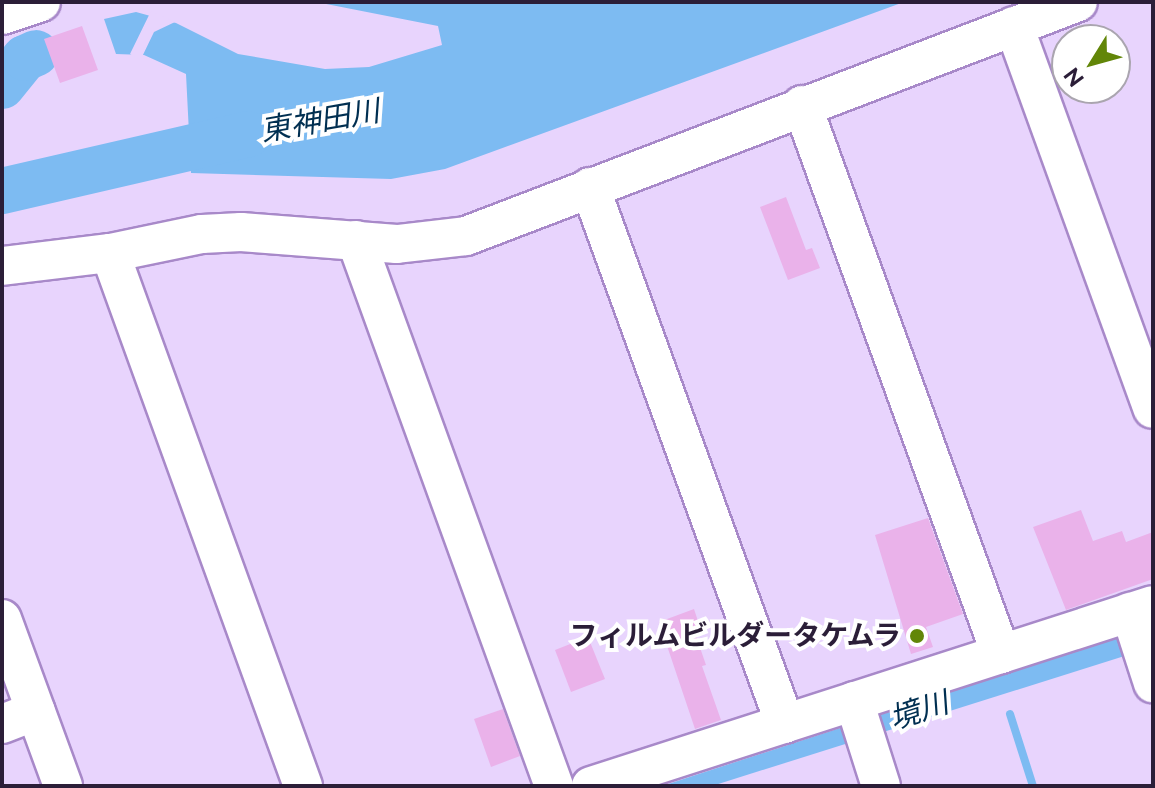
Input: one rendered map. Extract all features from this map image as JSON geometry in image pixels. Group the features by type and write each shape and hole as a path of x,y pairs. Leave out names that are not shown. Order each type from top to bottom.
{"street":[{"path":"2,15 41,2"},
{"path":"2,266 110,253 228,232 433,243 466,236 1078,2"},
{"path":"1014,26 1153,409"},
{"path":"802,105 1001,654"},
{"path":"590,187 785,724"},
{"path":"356,240 554,786"},
{"path":"110,253 303,786"},
{"path":"2,619 19,717 63,786"},
{"path":"591,786 785,724 860,720 1001,654 1143,636"},
{"path":"860,720 881,786"}],"water":[{"path":"316,2 904,2 445,169 391,179 191,173 186,74 144,55 116,54 104,19 136,12 176,23 238,54 325,69 369,67 442,45 438,26"},
{"name":"境川","path":"1153,626 1153,647 712,786 662,786"}],"pier":[{"path":"151,11 175,22 154,32 141,59 136,58 130,54"}],"building":[{"path":"82,26 98,70 60,83 44,39"},
{"path":"786,197 806,250 812,248 820,268 788,280 760,207"},
{"path":"1081,510 1093,541 1122,531 1126,542 1153,532 1153,579 1066,610 1033,527"},
{"path":"928,518 963,614 926,627 933,647 911,654 875,535"},
{"path":"694,609 701,630 695,633 706,665 702,666 721,720 695,729 659,622"},
{"path":"588,637 605,679 571,692 555,650"},
{"path":"503,709 520,756 491,767 474,719"}],"waterway":[{"path":"2,86 25,58 36,53"},
{"name":"東神田川","path":"2,191 248,134"},
{"path":"1010,714 1033,786"}],"place":[{"name":"フィルムビルダータケムラ","path":"917,636"}]}
